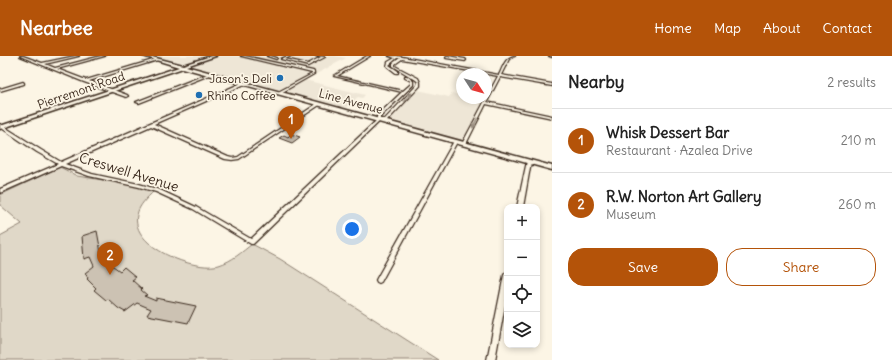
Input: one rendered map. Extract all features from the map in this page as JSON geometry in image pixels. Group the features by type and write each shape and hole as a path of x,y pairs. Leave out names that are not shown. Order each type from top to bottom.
{"main road":[{"name":"Line Avenue","path":"145,56 552,168"},
{"name":"Pierremont Road","path":"1,126 214,56"}],"street":[{"path":"21,56 126,96"},
{"path":"26,58 35,56"},
{"path":"42,64 78,56"},
{"path":"54,69 104,56"},
{"path":"242,56 311,71 317,70"},
{"path":"257,56 272,60 266,62"},
{"path":"268,56 276,58"},
{"path":"290,56 282,60 308,65 324,57 317,56"},
{"path":"369,56 336,76 404,92"},
{"path":"390,56 552,84"},
{"path":"440,65 448,56 465,60"},
{"path":"492,90 508,59 514,56"},
{"path":"397,57 388,65 413,82 378,117 379,120 386,120 419,83 415,78 394,66 402,58"},
{"path":"85,81 158,60"},
{"path":"279,93 313,74 311,71 314,66"},
{"path":"138,102 211,74"},
{"path":"0,90 23,83"},
{"path":"0,191 244,83"},
{"path":"151,124 227,158 234,159 239,158 319,104"},
{"path":"464,144 484,104"},
{"path":"490,104 552,117"},
{"name":"Creswell Avenue","path":"1,126 50,159 93,176 137,185 168,195 204,212 251,242 379,120"},
{"path":"378,280 456,142"},
{"path":"521,204 529,162"},
{"path":"491,360 507,276"}],"shaded area":[{"path":"151,56 210,56 183,64"},
{"path":"219,56 335,56 346,58 305,80 365,95 362,98 358,97 355,99 357,100 344,109 190,66"},
{"path":"418,90 449,97 452,93 456,94 456,104 482,104 462,141 386,121"},
{"path":"60,167 77,176 136,185 154,191 140,208 137,215 138,227 143,237 166,255 195,265 219,265 233,259 252,244 280,259 438,360 0,360 0,236 22,224 0,205 0,195"}],"building":[{"path":"291,134 300,137 292,143 279,138 284,135 288,137"},
{"path":"97,231 102,258 120,271 124,267 136,277 132,280 147,295 144,296 156,301 156,298 196,306 188,323 147,315 151,309 137,303 125,312 108,299 106,300 94,290 96,288 87,279 88,278 85,273 94,266 90,257 84,259 82,236"}],"place":[{"name":"Jason's Deli","path":"280,78"},
{"name":"Rhino Coffee","path":"199,95"},
{"name":"Whisk Dessert Bar","path":"291,139"},
{"name":"R.W. Norton Art Gallery","path":"110,275"}]}
